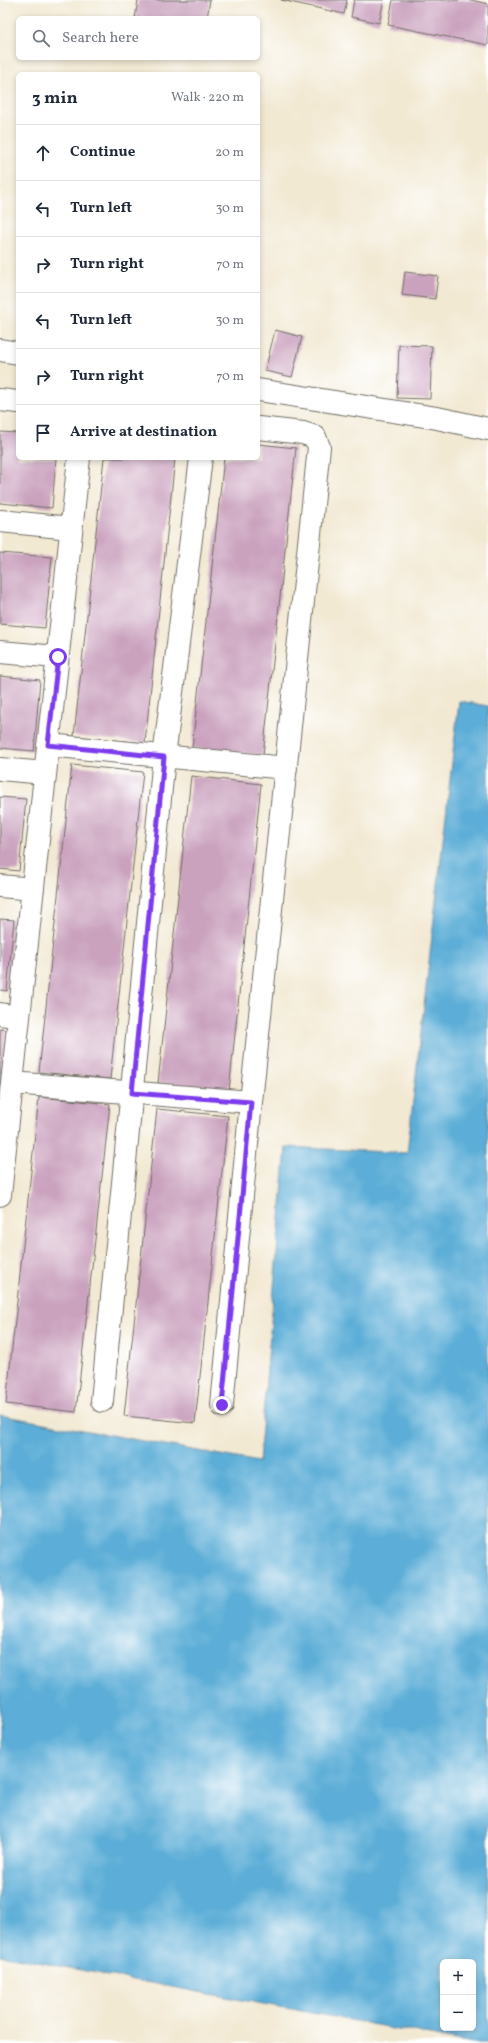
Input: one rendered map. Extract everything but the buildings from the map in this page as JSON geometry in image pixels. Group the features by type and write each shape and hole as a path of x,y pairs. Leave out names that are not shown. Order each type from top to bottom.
{"street":[{"path":"0,350 16,353"},
{"path":"260,390 437,418 488,429"},
{"path":"0,400 16,402"},
{"path":"222,1405 251,1102 319,447 315,437 303,433 260,428"},
{"path":"0,1195 3,1130 12,1083 9,1015 33,889 78,460"},
{"path":"102,1401 164,757 201,460"},
{"path":"0,521 71,528"},
{"path":"0,652 58,657"},
{"path":"48,745 286,768"},
{"path":"0,769 45,773"},
{"path":"0,886 33,889"},
{"path":"12,1083 251,1102"}],"water":[{"path":"459,701 488,706 488,2043 473,2043 0,1955 0,1415 259,1462 286,1147 407,1153"}],"route":[{"path":"58,657 48,745 164,757 132,1093 251,1102 222,1405"}]}
